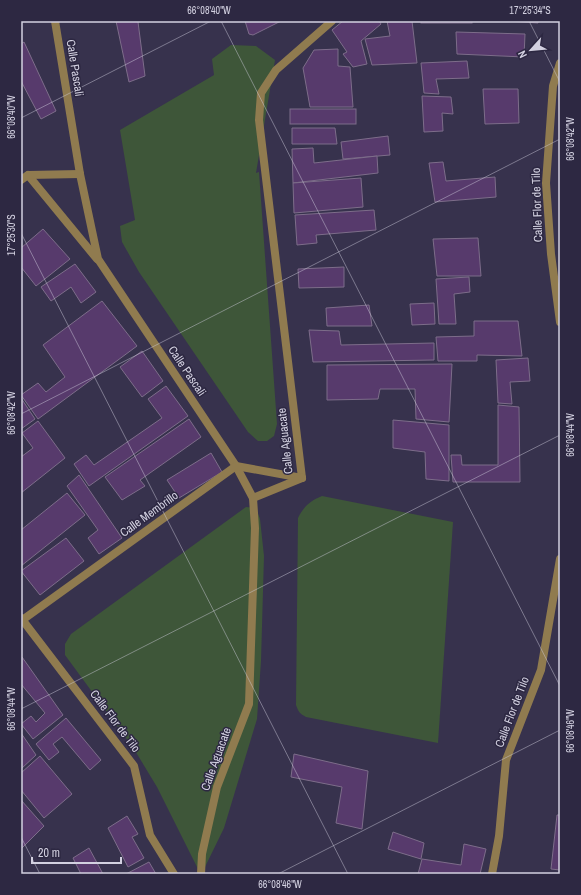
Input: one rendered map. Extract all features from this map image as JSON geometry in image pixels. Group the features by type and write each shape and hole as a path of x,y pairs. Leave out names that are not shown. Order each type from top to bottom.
{"street":[{"name":"Calle Pascali","path":"55,21 80,174 98,260"},
{"name":"Calle Aguacate","path":"201,874 202,854 217,787 249,704 255,528 253,498 302,478 259,120 261,93 276,70 332,21"},
{"name":"Calle Flor de Tilo","path":"560,63 553,86 546,183 551,254 560,322"},
{"path":"24,177 80,174"},
{"name":"Calle Pascali","path":"24,177 98,260 236,466 253,498"},
{"path":"236,466 302,478"},
{"name":"Calle Membrillo","path":"22,619 236,466"},
{"name":"Calle Flor de Tilo","path":"492,874 499,836 506,760 541,670 560,559"},
{"name":"Calle Flor de Tilo","path":"22,619 134,766 150,835 174,874"}],"green space":[{"path":"231,45 256,46 275,60 256,173 259,172 277,424 274,436 267,441 258,441 248,432 139,272 122,242 120,226 135,220 120,130 214,75 212,59"},
{"path":"322,496 453,522 438,743 306,717 301,713 296,705 298,518 308,504"},
{"path":"246,507 256,508 260,519 264,556 261,661 257,719 224,828 205,867 198,869 157,787 134,749 65,655 65,644 71,634"}],"building":[{"path":"116,21 140,21 138,22 145,76 129,82"},
{"path":"245,21 281,21 253,35 249,34"},
{"path":"343,21 379,21 381,24 361,41 367,64 353,67 343,54 347,52 332,30"},
{"path":"387,21 412,21 417,63 372,65 365,39 390,36"},
{"path":"421,21 472,21 472,23 421,23"},
{"path":"509,21 538,21 538,23"},
{"path":"456,32 525,34 524,57 457,54"},
{"path":"24,42 56,111 41,119 21,81 21,44"},
{"path":"338,49 338,66 350,67 353,107 310,107 303,68 314,50"},
{"path":"467,61 469,78 436,79 439,94 424,93 421,63"},
{"path":"483,89 518,89 519,123 485,124"},
{"path":"422,96 451,97 453,114 442,113 443,131 424,132"},
{"path":"290,109 356,109 356,124 290,124"},
{"path":"292,128 335,128 337,144 292,144"},
{"path":"388,136 390,155 343,159 341,142"},
{"path":"313,148 314,163 377,156 378,173 293,183 292,149"},
{"path":"443,162 446,181 495,177 496,197 435,202 429,163"},
{"path":"361,178 363,207 294,213 293,183"},
{"path":"374,210 376,230 316,235 317,243 297,245 295,215"},
{"path":"43,229 70,259 36,286 21,267 21,248"},
{"path":"478,238 481,276 437,276 433,239"},
{"path":"75,264 96,292 81,303 71,287 51,301 41,287"},
{"path":"344,267 344,287 299,288 298,269"},
{"path":"469,277 470,292 454,294 456,324 439,324 436,279"},
{"path":"102,301 137,346 38,419 21,395 38,383 46,392 65,377 43,345"},
{"path":"434,303 435,324 412,325 410,304"},
{"path":"369,305 372,326 327,326 326,308"},
{"path":"474,321 518,321 522,356 477,355 477,361 438,361 436,337 474,336"},
{"path":"309,330 339,331 341,345 434,343 434,360 313,362"},
{"path":"142,351 163,381 142,397 120,367"},
{"path":"528,358 530,381 510,382 512,404 498,403 496,360"},
{"path":"452,364 449,422 416,419 415,389 380,389 378,399 327,400 327,365"},
{"path":"166,386 188,416 89,486 74,464 86,455 94,465 162,418 148,399"},
{"path":"21,398 35,419 21,429"},
{"path":"498,405 519,407 520,482 453,482 451,455 461,455 462,465 498,465"},
{"path":"189,419 201,437 140,480 145,486 122,500 105,477"},
{"path":"393,420 449,425 449,481 426,479 425,452 393,448"},
{"path":"38,421 65,458 21,493 21,457 33,448 22,433"},
{"path":"211,453 222,472 179,498 167,480"},
{"path":"79,475 122,538 99,554 88,538 98,530 67,486"},
{"path":"67,493 85,515 21,566 21,530"},
{"path":"66,538 84,561 40,595 21,571"},
{"path":"22,657 63,715 33,739 21,724 31,716 36,722 45,713 21,684"},
{"path":"66,718 101,760 90,770 62,737 53,744 59,752 49,760 36,744"},
{"path":"21,733 36,755 21,769"},
{"path":"294,754 368,771 362,829 336,823 342,787 291,777"},
{"path":"40,756 72,794 44,818 21,790 21,773"},
{"path":"21,800 44,826 21,849"},
{"path":"557,815 560,815 560,870 551,869"},
{"path":"127,816 138,834 132,837 144,858 128,867 108,828"},
{"path":"393,832 424,843 421,859 388,849"},
{"path":"464,844 486,849 480,874 418,874 422,859 461,865"},
{"path":"89,848 103,874 81,874 73,858"},
{"path":"149,862 156,874 126,874"}]}
